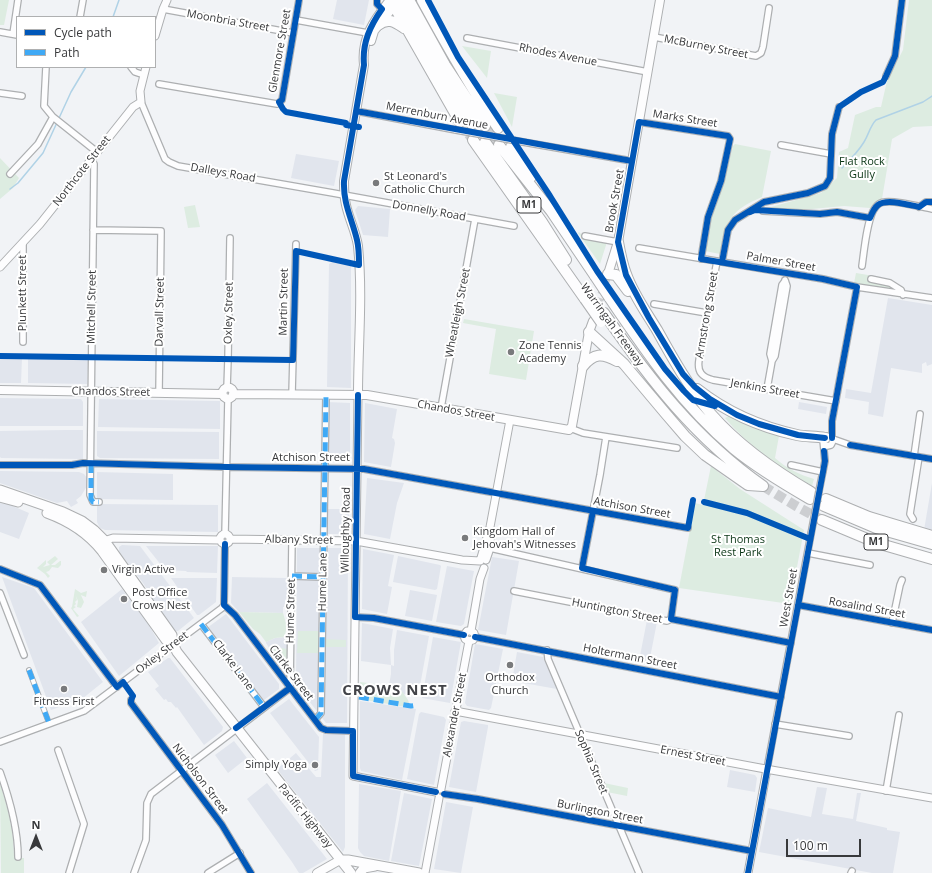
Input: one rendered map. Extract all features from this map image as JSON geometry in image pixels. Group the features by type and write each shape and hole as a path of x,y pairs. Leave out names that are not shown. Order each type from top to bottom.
{"highway":[{"path":"422,0 448,49 498,128"},
{"path":"397,2 406,29 458,126"},
{"path":"397,2 472,124"},
{"path":"397,2 445,65 485,126"},
{"path":"373,31 383,22 391,21 406,29"},
{"path":"473,140 586,296"},
{"name":"Warringah Freeway","path":"485,142 542,222 599,319 627,347 660,389 692,425 723,455 763,486 748,486 705,455 671,420 624,364"},
{"name":"Warringah Freeway","path":"499,144 551,211 658,367 697,414 734,449 752,462 876,528 932,544"},
{"path":"511,147 550,204 551,211"},
{"path":"618,242 626,275 683,374 712,414 739,441 772,467 818,498 870,517 932,536"},
{"path":"608,274 615,274 618,277 644,315 650,318"},
{"path":"589,332 624,364"},
{"path":"583,366 592,357 599,355 610,357 624,364"},
{"path":"683,374 695,387 721,406 737,415 779,430 829,441"},
{"name":"M1","path":"822,520 877,543 932,559"}],"main road":[{"name":"Brook Street","path":"608,274 618,242 660,0"},
{"name":"Willoughby Road","path":"373,31 372,24 382,9 397,2"},
{"name":"Willoughby Road","path":"358,395 360,279 357,240 346,206 344,194 345,175 364,65 364,55 373,31 397,2"},
{"path":"570,428 589,332 599,319"},
{"name":"Chandos Street","path":"0,390 367,395 564,429 570,428"},
{"name":"Pacific Highway","path":"0,490 73,517 88,525 172,635 173,644 189,667 351,873"},
{"name":"Pacific Highway","path":"0,496 64,520 100,542"},
{"path":"317,873 340,860 348,860 419,873"},
{"path":"360,873 364,868 376,865"}],"street":[{"path":"17,16 18,0"},
{"path":"80,16 83,0"},
{"path":"156,33 167,0"},
{"name":"Glenmore Street","path":"159,84 277,104 282,100 299,0"},
{"path":"377,0 382,9"},
{"path":"886,76 894,56 902,0"},
{"name":"McBurney Street","path":"654,37 753,56 759,55 763,47 769,8"},
{"name":"Moonbria Street","path":"163,9 293,33"},
{"path":"296,20 373,31"},
{"path":"0,32 15,34 16,23"},
{"name":"Rhodes Avenue","path":"467,38 648,72"},
{"path":"46,68 44,106 53,117 96,152"},
{"path":"132,68 135,72 144,75"},
{"path":"141,102 140,91 146,68"},
{"path":"0,93 22,96"},
{"name":"Northcote Street","path":"0,267 40,224 133,107 141,102"},
{"name":"Dalleys Road","path":"141,102 165,158 169,162 178,166 216,173 344,194"},
{"name":"Armstrong Street","path":"698,370 719,261 728,230 735,220 764,202 808,194 825,186 830,178 832,134 839,107"},
{"name":"Merrenburn Avenue","path":"356,111 458,126 523,142 632,161"},
{"path":"10,174 38,144 53,117"},
{"name":"Marks Street","path":"639,122 728,136 730,139 721,181 708,217 701,258"},
{"path":"781,145 831,154"},
{"name":"Mitchell Street","path":"91,159 94,164 90,495 96,502"},
{"name":"Donnelly Road","path":"344,194 514,226"},
{"path":"862,266 870,218 874,208 879,204 886,202 932,209"},
{"path":"919,207 926,202 932,202"},
{"path":"763,211 820,214 837,212 870,218"},
{"name":"Wheatleigh Street","path":"440,408 475,219"},
{"name":"Darvall Street","path":"93,230 161,231 159,393"},
{"path":"585,236 618,242"},
{"name":"Oxley Street","path":"0,742 84,711 201,624 224,605 230,238"},
{"name":"Plunkett Street","path":"23,244 23,342"},
{"name":"Martin Street","path":"292,394 296,244"},
{"name":"Palmer Street","path":"639,248 834,281 857,287 932,298"},
{"path":"767,389 772,361 775,356 787,286 785,281 787,273"},
{"path":"871,279 890,283 902,290 903,294"},
{"name":"West Street","path":"748,873 857,287"},
{"path":"654,304 708,313"},
{"name":"Jenkins Street","path":"698,370 704,377 713,380 836,401"},
{"name":"Hume Lane","path":"315,720 321,713 326,395"},
{"name":"Willoughby Road","path":"354,776 358,395"},
{"path":"912,519 910,514 920,414"},
{"name":"Alexander Street","path":"426,873 470,636 481,565 490,527 510,420"},
{"name":"Chandos Street","path":"570,428 583,433 677,448"},
{"path":"582,568 606,437"},
{"path":"829,441 932,459"},
{"name":"Atchison Street","path":"0,464 91,464 324,469 357,468 688,528"},
{"path":"791,466 823,472"},
{"name":"Alexander Street","path":"481,565 490,548 490,527"},
{"name":"Albany Street","path":"100,542 113,538 356,541 462,560 481,565"},
{"name":"Hume Street","path":"290,688 292,540"},
{"path":"490,548 675,590 671,619"},
{"path":"808,553 870,565"},
{"path":"0,569 40,585 117,687"},
{"path":"292,576 322,577"},
{"path":"892,623 902,580"},
{"name":"Huntington Street","path":"514,591 667,621 671,619 791,643"},
{"path":"0,593 24,655"},
{"name":"Clarke Street","path":"224,605 234,615 324,730 354,731"},
{"name":"Rosalind Street","path":"798,606 932,630"},
{"name":"Holtermann Street","path":"355,617 374,618 547,650 781,697"},
{"name":"Clarke Lane","path":"201,624 264,707"},
{"name":"Sophia Street","path":"547,650 548,659 639,873"},
{"path":"29,670 49,723"},
{"path":"134,873 146,840 147,803 149,797 157,789 290,688"},
{"name":"Nicholson Street","path":"131,700 131,703 222,825 251,873"},
{"name":"Ernest Street","path":"455,711 932,798"},
{"path":"886,790 899,715"},
{"path":"775,724 849,736"},
{"path":"58,750 84,824 69,873"},
{"path":"0,772 8,793 16,830 18,857"},
{"name":"Burlington Street","path":"354,776 752,851"},
{"path":"208,873 240,853"}],"shaded area":[{"path":"337,0 369,0 364,25 333,19"},
{"path":"296,154 339,161 334,186 291,178"},
{"path":"358,206 390,209 388,237 363,235 355,210"},
{"path":"332,262 351,266 351,388 327,387 329,264"},
{"path":"888,298 932,305 932,364 927,366 926,362 922,364 922,373 891,368 883,417 868,414 869,402 845,398 846,389 871,393"},
{"path":"0,358 22,358 21,383 0,383"},
{"path":"28,358 88,359 87,384 28,383"},
{"path":"0,398 81,399 83,402 83,426 0,426"},
{"path":"99,399 220,401 220,429 98,427"},
{"path":"327,402 350,403 350,461 327,462"},
{"path":"799,402 827,407 826,414 798,409"},
{"path":"365,403 397,409 392,438 394,439 395,443 391,467 364,462"},
{"path":"83,430 83,459 0,457 0,431"},
{"path":"97,431 219,432 219,459 100,458 97,456"},
{"path":"0,471 79,472 84,474 87,478 87,486 81,496 76,500 78,503 71,507 67,501 57,503 0,483"},
{"path":"97,472 173,474 173,500 97,499"},
{"path":"367,478 404,483 397,503 390,539 364,534"},
{"path":"932,483 932,531 924,530"},
{"path":"0,503 8,504 29,513 19,539 0,532"},
{"path":"97,504 218,505 218,532 105,530 100,528 97,522"},
{"path":"326,509 349,509 349,534 326,534"},
{"path":"122,545 140,546 194,618 178,631 174,631 143,583 119,552 119,547"},
{"path":"146,546 218,546 217,573 165,570"},
{"path":"297,548 348,548 347,723 326,723 296,684"},
{"path":"363,549 394,555 388,586 392,587 387,614 362,609"},
{"path":"398,556 440,565 437,589 435,590 393,582"},
{"path":"492,557 519,561 506,635 478,630"},
{"path":"447,566 474,571 464,624 461,626 436,622"},
{"path":"2,577 34,588 103,682 82,699 51,710"},
{"path":"232,577 286,578 288,580 287,604 286,607 283,607 283,613 239,612 231,603"},
{"path":"171,578 217,578 216,602 197,615"},
{"path":"122,589 148,623 159,643 119,676 81,622"},
{"path":"410,590 437,595 432,621 405,616"},
{"path":"226,614 279,684 279,689 264,700 261,699 207,628"},
{"path":"647,620 657,622 649,663 639,661"},
{"path":"362,623 393,629 390,648 391,665 361,661"},
{"path":"397,630 429,636 418,697 388,691 391,665 394,666 394,650"},
{"path":"284,637 287,641 287,660 286,664 281,665 276,661 266,642 275,638"},
{"path":"433,637 461,642 450,703 422,698"},
{"path":"475,644 503,649 491,708 489,710 467,706 465,703"},
{"path":"517,652 543,657 557,689 512,681"},
{"path":"170,658 223,727 222,731 204,745 177,707 176,708 166,699 164,700 155,689 159,686 148,672"},
{"path":"289,699 319,737 318,770 315,771 270,713"},
{"path":"360,701 416,709 402,780 361,771"},
{"path":"421,712 444,717 446,720 434,785 407,779 419,714"},
{"path":"464,721 488,725 476,792 449,787 461,722"},
{"path":"323,734 345,734 345,847 343,852 277,769 296,753 316,777 321,777"},
{"path":"234,741 247,758 228,773 215,755"},
{"path":"730,770 755,775 757,778 755,792 727,787"},
{"path":"267,783 327,859 303,873 299,873 247,799"},
{"path":"359,784 401,791 389,861 364,856 358,848"},
{"path":"817,787 827,788 822,814 853,819 857,793 861,793 856,821 887,828 887,830 900,832 893,873 872,873 759,852 768,808 811,817"},
{"path":"404,793 432,799 419,866 391,861"},
{"path":"446,802 473,807 461,873 434,869"}],"green space":[{"path":"0,0 9,0 4,25 0,25"},
{"name":"Flat Rock Gully","path":"909,0 932,0 932,126 913,127 892,139 882,199 870,208 844,206 812,209 764,209 821,193 837,178 839,152 848,148 855,115 876,107 881,107 887,81 903,50"},
{"path":"462,46 491,51 487,78"},
{"path":"494,93 517,97 512,127"},
{"path":"735,144 771,151 762,197 743,207 731,218 724,233 720,254 705,251 710,219 733,146"},
{"path":"0,158 19,178 13,188 0,199"},
{"path":"195,205 200,227 188,228 184,207"},
{"path":"579,232 584,237 607,242 600,264 578,233"},
{"path":"856,273 880,277 893,290 854,283"},
{"name":"Zone Tennis Academy","path":"464,319 534,331 526,380 489,374 496,329 463,323"},
{"path":"729,416 753,428 779,436 775,458 793,471 814,479 812,486 777,464 754,447 725,418"},
{"name":"St Thomas Rest Park","path":"711,466 740,489 804,530 790,604 679,588 695,503 703,505"},
{"path":"55,556 58,559 51,565 55,565 61,561 61,565 58,568 52,567 46,572 50,576 48,578 37,568 46,560 46,564 43,567 50,565 47,562"},
{"path":"75,589 81,593 87,591 86,597 81,595 84,602 81,608 77,607 78,601 76,596 77,600 74,606 76,607 73,609 79,616 77,617 71,608"},
{"path":"239,612 283,613 286,625 284,637 275,638 266,642"},
{"path":"298,631 319,631 319,653 297,653"},
{"path":"324,639 346,640 346,647 324,647"},
{"path":"276,647 287,649 287,660 284,665 280,665 278,663 269,648"},
{"path":"360,682 399,687 408,700 411,708 360,699"},
{"path":"604,783 628,788 627,796 607,792"},
{"path":"0,784 10,821 14,858 24,858 24,873 1,873"}],"waterway":[{"path":"113,16 119,0"},
{"path":"10,189 18,183 43,153 71,92 85,68"},
{"path":"842,168 862,146 876,120 923,102 932,96"}],"tunnel":[{"path":"460,122 473,140"},
{"path":"485,126 499,145"},
{"path":"594,317 608,274"},
{"path":"763,486 822,520"}],"marked path":[{"path":"315,720 321,713 326,395"},
{"path":"91,463 91,499 93,502 99,502"},
{"path":"292,576 322,577"},
{"path":"201,624 264,707"},
{"path":"29,670 49,723"},
{"path":"359,697 411,706 418,705"}],"cycle path":[{"path":"299,0 282,100 279,102 286,112 346,123 346,125 359,127"},
{"path":"0,356 293,360 296,251 359,265 358,243 346,204 344,181 364,65 364,49 371,28 382,9 377,4 377,0"},
{"path":"428,0 458,57 550,196 597,271 665,369 693,400 715,406"},
{"path":"722,262 728,230 735,220 764,202 808,193 825,186 830,178 832,134 839,107 861,92 883,82 895,56 902,0"},
{"path":"356,111 632,161"},
{"path":"825,438 798,435 759,424 737,415 710,399 695,387 683,374 649,318 626,275 618,242 639,122 728,136 730,139 721,181 708,217 701,259 823,279 857,287 832,421 832,438"},
{"path":"750,212 755,210 820,214 837,212 870,218 875,208 882,203 892,202 919,207 926,202 932,202"},
{"path":"358,395 355,617 374,618 464,635"},
{"path":"850,445 932,459"},
{"path":"748,873 825,461 824,451"},
{"path":"0,465 72,465 83,463 364,469 688,528 693,500"},
{"path":"704,502 747,513 810,539"},
{"path":"593,511 582,568 675,590 671,619 791,643"},
{"path":"225,544 224,605 235,615 321,728 326,730 353,731 353,776 436,792"},
{"path":"0,569 40,585 117,687 123,682 133,696 131,703 222,825 251,873"},
{"path":"798,605 932,630"},
{"path":"475,637 781,697"},
{"path":"236,728 290,688"},
{"path":"444,794 478,799 752,851"}],"place":[{"name":"St Leonard's Catholic Church","path":"376,183"},
{"name":"Zone Tennis Academy","path":"511,352"},
{"name":"Kingdom Hall of Jehovah's Witnesses","path":"465,538"},
{"name":"Virgin Active","path":"104,570"},
{"name":"Post Office Crows Nest","path":"124,599"},
{"name":"Orthodox Church","path":"510,665"},
{"name":"Fitness First","path":"64,689"},
{"name":"Simply Yoga","path":"315,765"}],"district":[{"name":"CROWS NEST","path":"395,691"}]}
